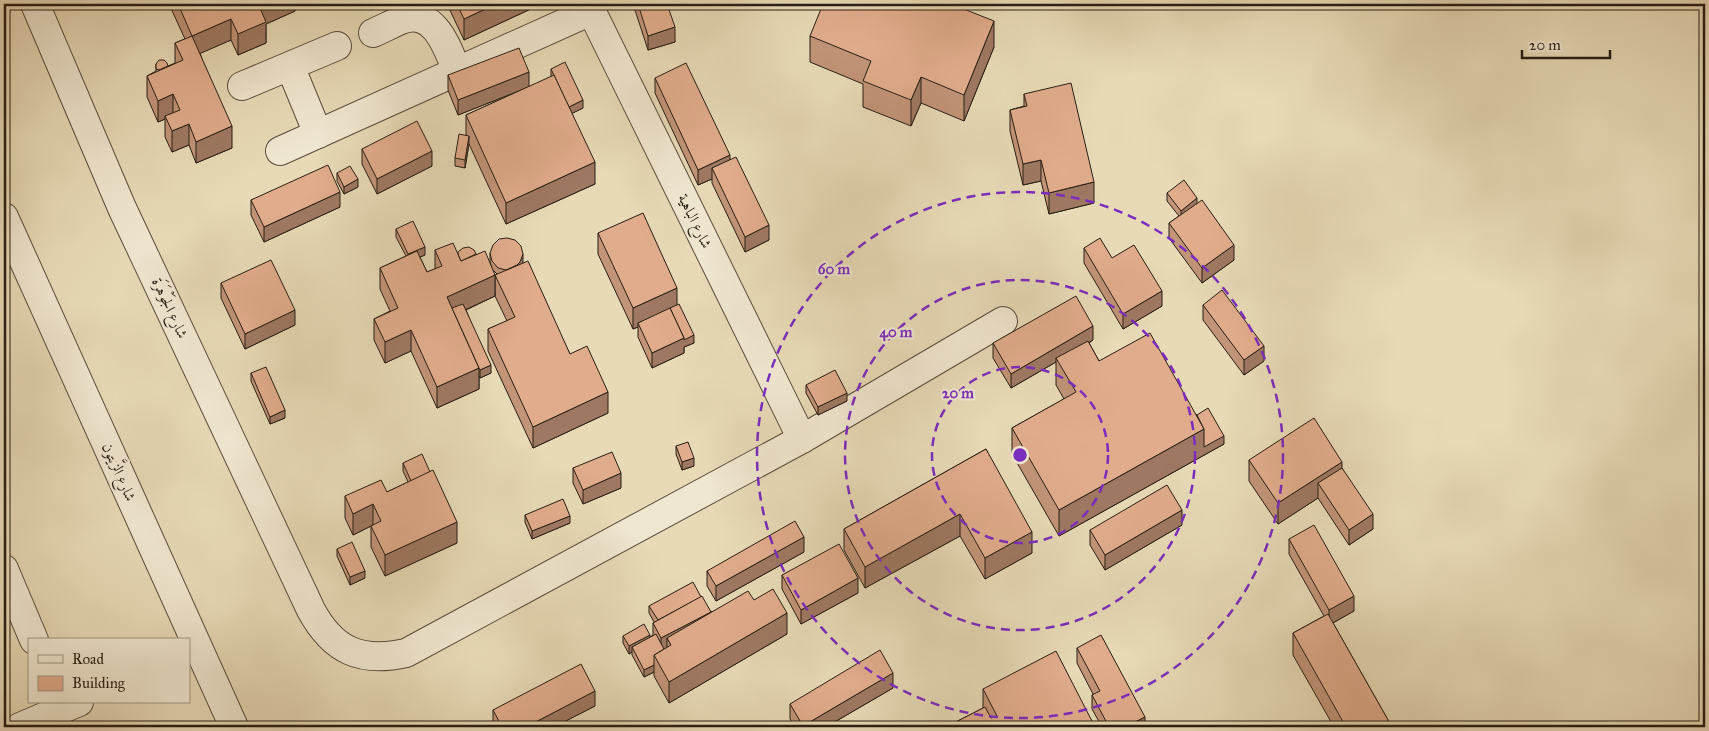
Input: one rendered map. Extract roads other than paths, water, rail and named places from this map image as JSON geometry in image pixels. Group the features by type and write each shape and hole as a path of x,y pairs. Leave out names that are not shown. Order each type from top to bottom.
{"street":[{"name":"شارع الجَوْهَرَة","path":"35,4 122,208 311,610 320,627 333,641 350,651 368,656 388,657 406,653 802,439 1003,322"},
{"path":"280,151 457,71 589,7"},
{"name":"شارع الباهية","path":"589,7 802,439"},
{"path":"373,34 403,19 423,19 432,24 439,32 457,71"},
{"path":"242,86 337,46"},
{"path":"290,66 318,134"},
{"name":"شارع الزَّيتون","path":"4,217 188,638"},
{"path":"4,569 33,638"},
{"name":"شارع الزَّيتون","path":"190,643 234,727"},
{"path":"20,727 63,711"}]}
